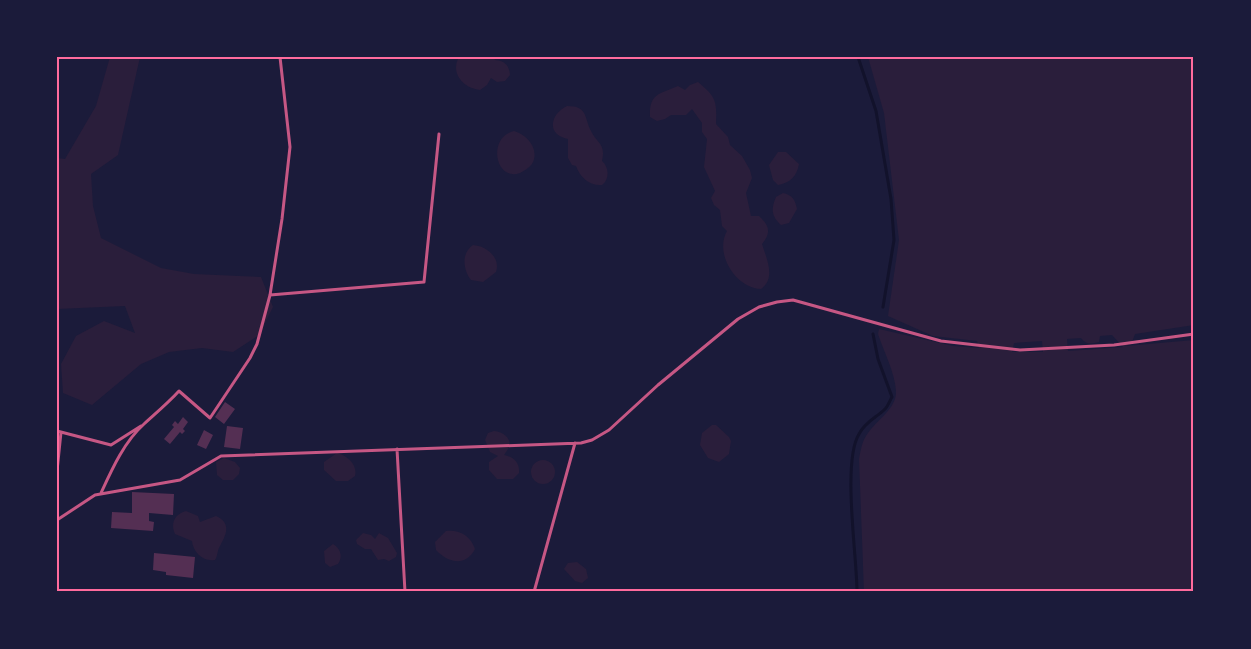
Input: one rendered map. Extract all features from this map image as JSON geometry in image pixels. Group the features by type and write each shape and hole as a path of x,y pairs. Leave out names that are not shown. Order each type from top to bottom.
{"lane":[{"path":"57,471 59,431 111,445 143,424 179,391 210,418 250,358 257,344 270,295 290,147 280,57"},
{"path":"270,295 424,282 439,134"},
{"path":"57,520 101,493 180,480 221,456 575,443 592,440 609,430 658,385 738,319 759,307 777,302 793,300 941,341 1020,350 1114,345 1194,334"},
{"path":"101,493 117,460 143,424"},
{"path":"534,592 575,443"},
{"path":"397,449 405,592"}],"shaded area":[{"path":"110,57 140,57 118,155 91,174 93,206 101,238 161,268 194,274 261,277 273,307 259,335 233,352 202,348 169,352 141,364 92,405 63,393 61,364 76,336 104,321 135,333 125,306 57,309 57,158 65,159 96,106"},
{"path":"459,57 494,57 495,60 506,64 510,75 505,81 497,82 491,78 480,90 474,89 464,83 457,74"},
{"path":"868,57 1194,57 1194,325 1135,334 1132,342 1126,346 1194,340 1194,592 864,592 859,459 866,436 890,408 896,391 878,334 879,329 953,346 979,348 977,341 933,336 888,316 899,240 884,113","holes":["1112,335 1123,347 1068,351 1067,339 1081,338 1087,343 1092,343 1099,342 1100,336","1042,341 1043,352 1012,352 1014,343"]},
{"path":"698,82 714,100 716,124 728,137 730,145 742,156 750,170 752,178 746,193 751,216 759,216 768,230 762,244 769,274 766,285 761,289 743,283 725,259 723,250 727,231 722,226 720,210 711,198 715,191 704,167 707,139 702,132 702,123 692,109 686,115 671,115 657,121 650,117 651,103 661,93 678,86 685,90"},
{"path":"567,106 582,110 591,131 602,147 602,161 608,173 602,185 589,182 580,174 576,166 572,165 568,158 568,139 561,137 554,129 554,119"},
{"path":"514,131 528,140 535,154 529,167 520,173 511,174 500,165 497,149 505,135"},
{"path":"778,152 786,152 799,164 792,178 778,185 773,180 769,165"},
{"path":"783,193 793,198 797,209 789,223 781,225 775,219 773,205 776,197"},
{"path":"473,245 487,250 496,262 496,272 483,282 471,280 466,271 464,262 466,252"},
{"path":"712,425 716,425 731,441 729,454 719,462 708,458 700,445 702,433"},
{"path":"494,431 503,434 509,440 510,446 504,455 516,461 519,469 519,473 513,479 497,479 489,470 489,462 498,456 490,452 485,440 488,433"},
{"path":"337,453 348,458 355,468 355,476 348,481 336,481 324,470 324,462"},
{"path":"224,458 235,462 240,468 239,474 233,480 223,480 217,475 216,462"},
{"path":"543,460 552,463 555,472 552,481 543,484 534,481 531,472 534,463"},
{"path":"186,511 198,516 200,522 216,516 224,522 226,534 215,560 203,558 192,541 175,534 174,520"},
{"path":"446,531 464,534 473,544 475,549 467,559 451,560 436,550 435,542"},
{"path":"363,533 375,539 379,533 388,538 397,553 396,557 389,561 378,560 371,549 365,549 357,544 356,540"},
{"path":"333,544 341,556 338,564 330,567 325,563 324,551"},
{"path":"577,562 586,569 588,578 582,583 575,581 564,569 568,563"}],"building":[{"path":"225,402 235,409 224,424 215,417"},
{"path":"183,417 188,422 183,429 185,431 182,434 180,432 170,444 164,439 174,427 172,425 175,421 178,424"},
{"path":"227,426 243,428 240,449 224,447"},
{"path":"204,430 213,435 206,449 197,445"},
{"path":"132,492 174,494 173,515 149,513 149,521 154,522 153,531 111,528 112,512 132,513"},
{"path":"154,553 195,557 193,578 166,575 166,572 153,570"}],"waterway":[{"path":"858,57 876,111 891,199 894,240 883,307"},
{"path":"857,592 851,487 854,447 862,430 885,409 892,397 878,359 873,334"}]}
